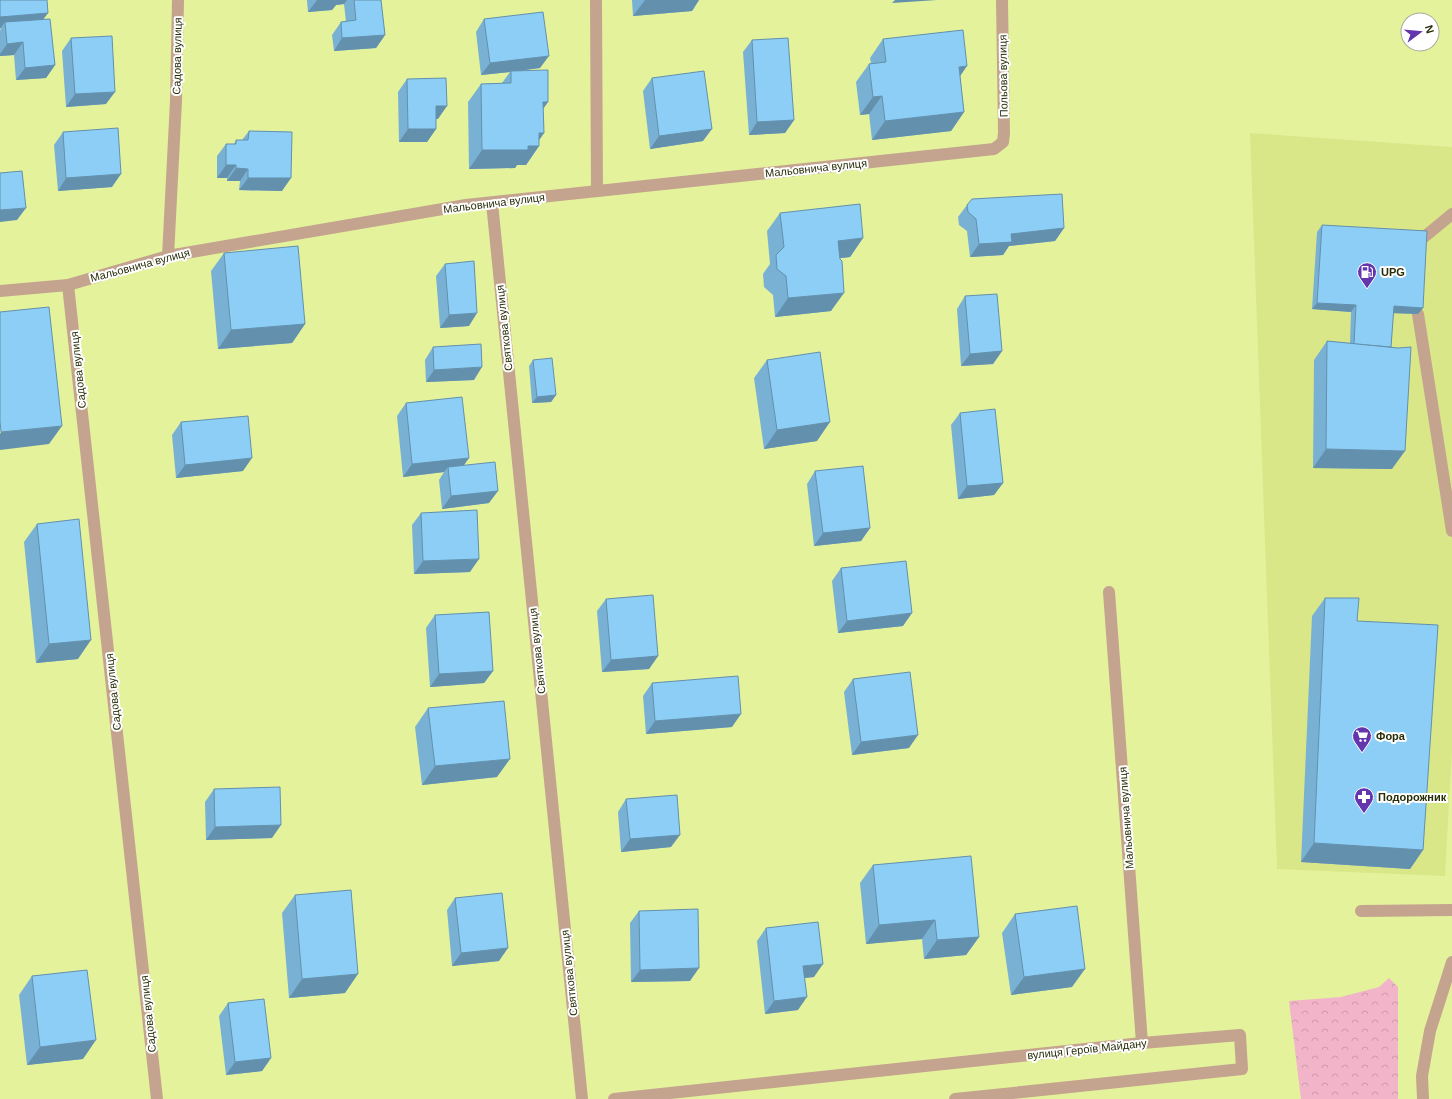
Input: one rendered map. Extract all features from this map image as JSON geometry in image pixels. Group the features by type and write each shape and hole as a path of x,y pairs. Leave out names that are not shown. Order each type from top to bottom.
{"street":[{"name":"Садова вулиця","path":"168,256 176,101 178,0"},
{"path":"596,0 596,191"},
{"name":"Польова вулиця","path":"994,149 1002,142 1004,133 1002,0"},
{"name":"Мальовнича вулиця","path":"0,290 68,285 168,256 466,206 994,149"},
{"name":"Святкова вулиця","path":"492,203 582,1099"},
{"path":"1423,238 1452,214"},
{"name":"Садова вулиця","path":"68,285 157,1099"},
{"path":"1418,314 1452,531"},
{"name":"Мальовнича вулиця","path":"1109,592 1142,1043"},
{"path":"1361,911 1452,910"},
{"path":"1423,1099 1422,1076 1430,1031 1452,962"},
{"name":"вулиця Героїв Майдану","path":"614,1099 1142,1043 1240,1035 1242,1069 1002,1097 955,1099"}],"shaded area":[{"path":"1250,133 1452,147 1452,751 1445,876 1277,869"}],"green space":[{"path":"1389,978 1398,987 1398,1099 1301,1099 1289,1001 1341,997 1379,987"}],"building":[{"path":"0,0 47,0 48,13 0,17"},
{"path":"354,0 381,0 385,35 342,38 341,22 356,20"},
{"path":"543,12 549,56 490,63 484,19"},
{"path":"50,19 55,65 25,68 23,42 7,44 5,22"},
{"path":"963,30 967,66 959,67 964,112 885,121 882,96 873,97 869,64 886,62 883,39"},
{"path":"112,36 115,92 75,94 71,38"},
{"path":"788,38 794,120 757,122 752,40"},
{"path":"548,70 548,102 543,102 544,133 539,133 539,146 528,146 528,150 482,150 481,84 511,83 511,71"},
{"path":"704,71 712,129 659,136 652,78"},
{"path":"446,78 447,106 436,106 436,129 408,129 407,79"},
{"path":"118,128 121,174 66,178 63,132"},
{"path":"249,131 292,132 291,178 248,178 248,169 236,168 236,165 226,165 226,144 236,144 236,140 248,140"},
{"path":"22,171 26,208 0,210 0,173"},
{"path":"1062,194 1064,228 1011,234 1012,242 979,244 976,219 968,212 967,205 972,199"},
{"path":"860,204 863,238 838,241 840,259 842,261 844,293 788,298 786,276 777,269 776,255 784,247 780,213"},
{"name":"UPG","path":"1322,225 1427,231 1423,308 1394,306 1391,347 1354,344 1356,305 1317,303"},
{"path":"298,246 305,324 231,330 224,253"},
{"path":"474,261 477,313 449,315 445,264"},
{"path":"997,294 1002,351 970,354 965,296"},
{"path":"49,307 62,426 1,432 0,312"},
{"path":"1327,341 1398,348 1411,347 1405,451 1326,449"},
{"path":"481,344 482,367 434,370 433,347"},
{"path":"820,352 830,422 777,430 767,360"},
{"path":"552,358 556,395 537,397 533,360"},
{"path":"462,397 469,458 412,464 406,403"},
{"path":"995,409 1003,483 967,486 960,413"},
{"path":"248,416 252,458 185,465 181,422"},
{"path":"495,462 498,491 451,496 448,467"},
{"path":"863,466 870,528 823,533 815,471"},
{"path":"477,510 479,559 423,561 421,513"},
{"path":"79,519 91,640 49,644 37,524"},
{"path":"906,561 912,613 847,621 841,568"},
{"path":"653,595 658,656 611,660 606,599"},
{"name":"Фора","path":"1325,598 1359,598 1357,621 1438,625 1423,850 1314,843"},
{"path":"489,612 493,671 439,674 435,615"},
{"path":"910,672 918,735 861,742 853,679"},
{"path":"738,676 741,714 655,721 652,683"},
{"path":"504,701 510,759 435,766 428,708"},
{"path":"280,787 281,825 215,827 214,789"},
{"path":"677,795 680,835 630,839 626,799"},
{"path":"971,856 979,937 937,940 935,920 879,925 873,865"},
{"path":"351,890 358,974 302,979 295,895"},
{"path":"502,893 508,948 461,953 455,898"},
{"path":"1077,906 1085,969 1024,977 1015,914"},
{"path":"698,909 699,968 640,970 639,911"},
{"path":"818,922 823,964 803,966 807,997 774,1001 766,928"},
{"path":"87,970 96,1040 40,1047 32,976"},
{"path":"264,999 271,1058 235,1062 228,1003"}],"place":[{"name":"UPG","path":"1367,289"},
{"name":"Фора","path":"1362,753"},
{"name":"Подорожник","path":"1364,814"}]}
